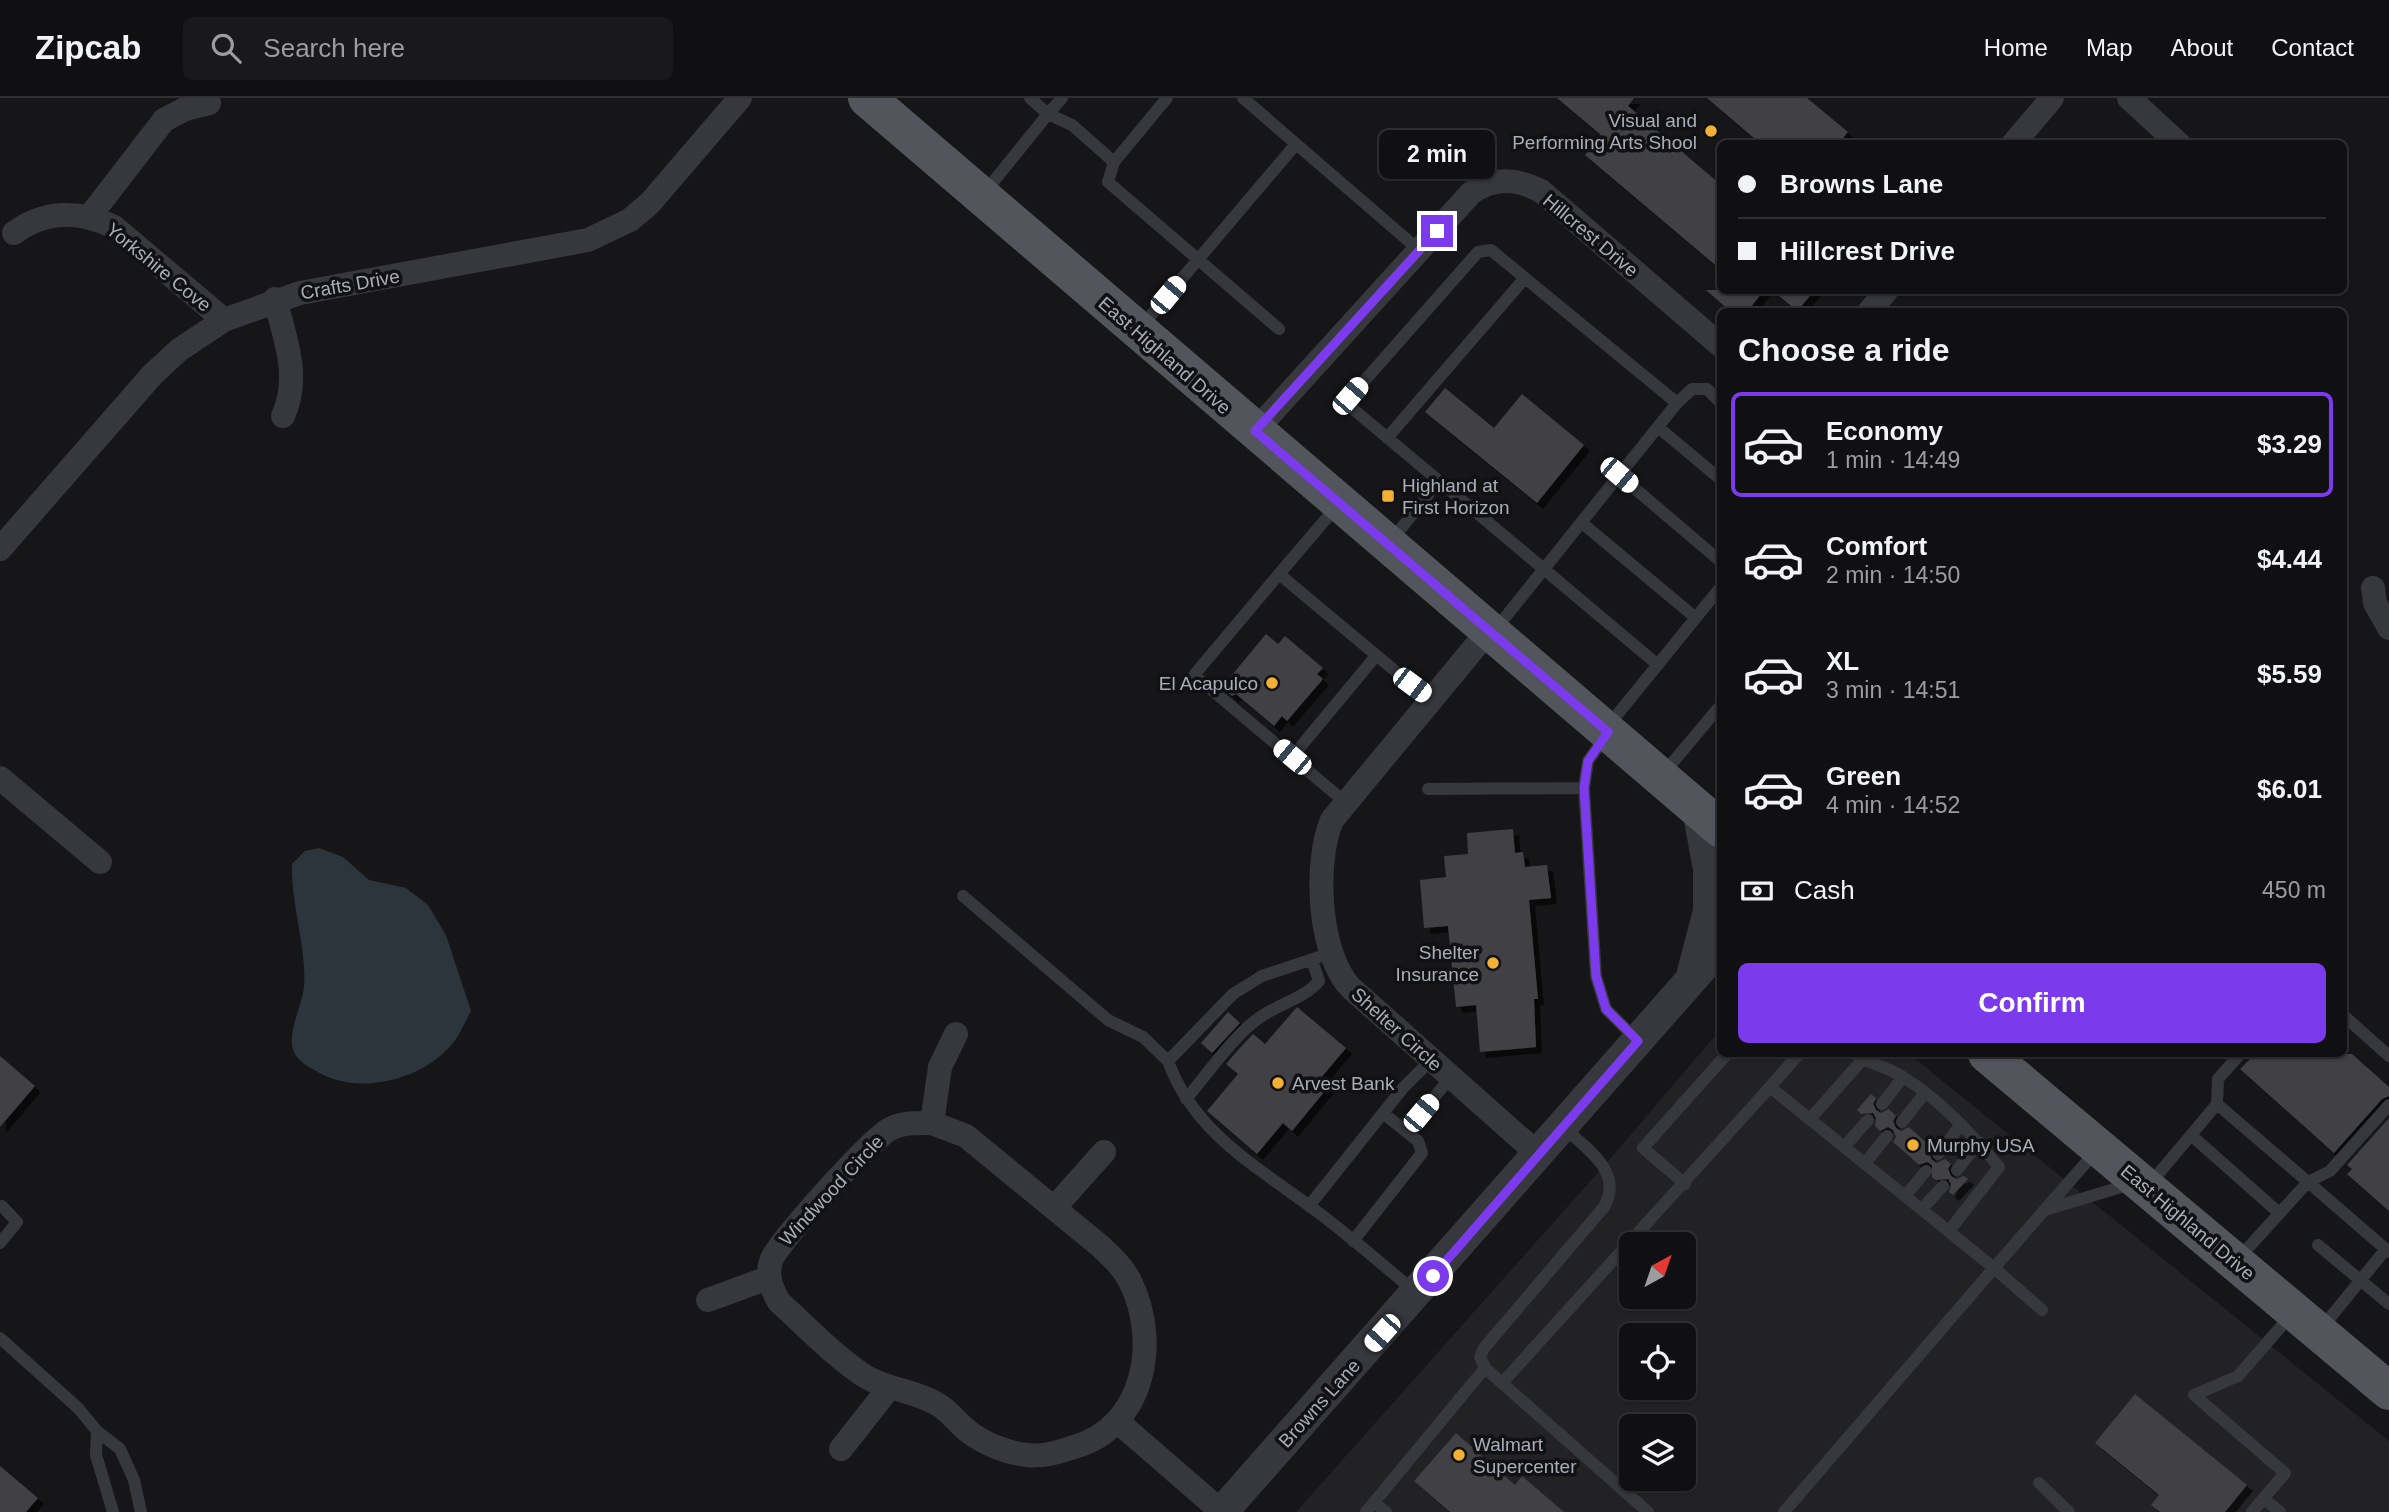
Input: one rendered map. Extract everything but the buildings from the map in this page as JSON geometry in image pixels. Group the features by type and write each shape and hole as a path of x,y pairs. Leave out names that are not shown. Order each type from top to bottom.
{"main road":[{"name":"East Highland Drive","path":"867,98 1709,818"},
{"name":"East Highland Drive","path":"1991,1057 2389,1391"}],"street":[{"name":"Crafts Drive","path":"0,549 153,374 179,350 224,320 275,299 588,240 614,229 650,203 740,98"},
{"path":"2016,140 2052,98"},
{"path":"2129,98 2175,140"},
{"path":"90,216 164,120 185,109 209,103"},
{"name":"Hillcrest Drive","path":"1255,431 1471,193 1485,184 1499,180 1529,185 1541,191 1717,342"},
{"name":"Yorkshire Cove","path":"14,233 36,219 66,214 90,216 114,227 224,320"},
{"path":"1872,308 1884,294"},
{"path":"275,299 292,365 290,402 283,416"},
{"path":"2373,588 2377,610 2389,628"},
{"name":"Shelter Circle","path":"1491,632 1345,802 1326,834 1323,857 1325,932 1321,956 1345,982 1539,1155"},
{"path":"0,778 100,862"},
{"path":"1706,975 1709,818"},
{"name":"Browns Lane","path":"1222,1512 1638,1041 1706,975 1717,953"},
{"path":"932,1123 940,1067 956,1034"},
{"name":"Windwood Circle","path":"932,1123 966,1136 1054,1208 1119,1264 1140,1303 1146,1329 1144,1366 1129,1406 1117,1421 1090,1443 1046,1455 1026,1455 988,1444 968,1431 936,1403 889,1388 865,1376 779,1302 768,1278 775,1250 879,1136 906,1124 932,1123"},
{"path":"1054,1208 1104,1152"},
{"path":"708,1300 768,1278"},
{"path":"841,1449 889,1388"},
{"path":"1117,1421 1222,1512"}],"lane":[{"path":"1030,98 1048,114 1072,125 1114,162"},
{"path":"981,197 1062,98"},
{"path":"1167,98 1114,162 1108,182 1279,328"},
{"path":"1243,98 1419,250"},
{"path":"1138,331 1296,144"},
{"path":"1658,665 1353,409 1350,396 1478,252 1491,250 1677,403"},
{"path":"1387,438 1525,278"},
{"path":"1491,632 1677,403 1692,389 1707,389 1717,399"},
{"path":"1658,427 1717,476"},
{"path":"1619,475 1717,558"},
{"path":"1388,544 1439,481"},
{"path":"1339,503 1194,675 1345,802"},
{"path":"1582,523 1696,618"},
{"path":"1279,574 1375,657 1430,700"},
{"path":"1638,1041 1606,1009 1596,976 1584,788 1588,761 1607,731 1717,592"},
{"path":"1292,757 1375,657"},
{"path":"1660,777 1716,721"},
{"path":"1428,789 1584,788"},
{"path":"963,896 1108,1020 1143,1037 1168,1061 1178,1090 1204,1124 1280,1188 1309,1206 1417,1294"},
{"path":"1168,1061 1233,993 1262,976 1321,956 1319,981 1310,992 1286,1001 1256,1019 1186,1099"},
{"path":"2347,1018 2389,1056"},
{"path":"1685,1184 1643,1148 1724,1057"},
{"path":"1503,1382 1685,1184 1796,1057"},
{"path":"1810,1119 1858,1057"},
{"path":"1861,1057 1903,1077 1979,1142 1999,1167 1949,1231"},
{"path":"2044,1210 2142,1185 2192,1136 2217,1104 2218,1079 2237,1057"},
{"path":"1309,1206 1383,1114 1432,1060"},
{"path":"1406,1131 1451,1077"},
{"path":"1882,1104 1903,1077"},
{"path":"1770,1087 1949,1231 2042,1310"},
{"path":"1902,1122 1924,1094"},
{"path":"2217,1104 2388,1250 2361,1281 2238,1376 2194,1395 2285,1473 2252,1512"},
{"path":"2236,1262 2278,1212 2308,1182 2330,1171 2389,1105"},
{"path":"1353,1241 1422,1153 1418,1141 1383,1114"},
{"path":"1844,1147 1868,1121"},
{"path":"1938,1153 1960,1126"},
{"path":"1563,1127 1597,1158 1611,1177 1611,1195 1604,1207 1484,1348 1480,1357 1485,1368 1648,1512"},
{"path":"1865,1163 1887,1136"},
{"path":"2192,1136 2278,1212"},
{"path":"1957,1170 1979,1142"},
{"path":"1784,1512 2099,1147"},
{"path":"1905,1196 1926,1171"},
{"path":"1922,1209 1943,1186"},
{"path":"0,1243 17,1222 2,1206"},
{"path":"2318,1245 2389,1304"},
{"path":"0,1338 78,1408 97,1431 120,1448 134,1480 141,1512"},
{"path":"1386,1512 1370,1507 1485,1368"},
{"path":"97,1431 96,1455 113,1512"},
{"path":"2039,1483 2069,1512"},
{"path":"2264,1499 2280,1512"}],"shaded area":[{"path":"319,848 343,857 369,880 406,888 428,905 446,935 471,1011 456,1039 443,1053 410,1074 391,1080 352,1083 333,1079 312,1069 301,1061 293,1050 293,1031 303,994 304,973 292,864 305,851"},
{"path":"1717,1034 1717,1057 1913,1057 2389,1441 2389,1512 1296,1512 1616,1152"}],"place":[{"name":"Visual and Performing Arts Shool","path":"1711,131"},
{"name":"Highland at First Horizon","path":"1388,496"},
{"name":"El Acapulco","path":"1272,683"},
{"name":"Shelter Insurance","path":"1493,963"},
{"name":"Arvest Bank","path":"1278,1083"},
{"name":"Murphy USA","path":"1913,1145"},
{"name":"Walmart Supercenter","path":"1459,1455"}],"route":[{"path":"1433,1276 1638,1041 1606,1009 1596,976 1584,788 1588,761 1608,732 1255,431 1437,231"}]}
